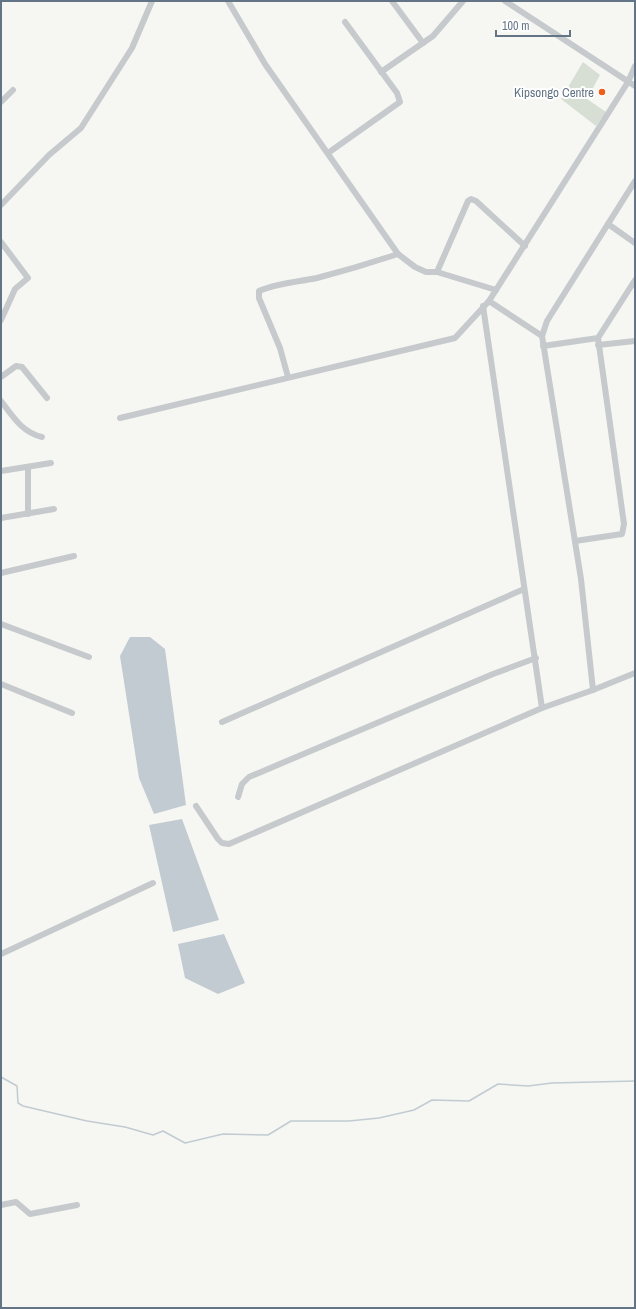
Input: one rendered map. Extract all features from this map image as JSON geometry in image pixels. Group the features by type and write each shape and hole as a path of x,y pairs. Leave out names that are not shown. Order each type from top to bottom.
{"street":[{"path":"1,205 50,155 81,128 132,48 152,1"},
{"path":"228,1 265,64 398,254 415,267 426,272 437,272 496,290"},
{"path":"392,1 423,43"},
{"path":"382,72 423,43 452,16 463,1"},
{"path":"505,1 635,86"},
{"path":"328,153 398,106 400,102 397,93 345,22"},
{"path":"120,418 451,339 458,336 489,301 628,82 635,66"},
{"path":"1,102 13,90"},
{"path":"593,690 575,541 542,336 547,321 635,181"},
{"path":"437,272 468,201 471,199 476,201 525,246"},
{"path":"608,224 635,243"},
{"path":"1,242 28,278 15,289 1,320"},
{"path":"288,377 280,348 258,298 259,291 270,286 315,278 362,266 398,254"},
{"path":"575,541 622,534 624,524 598,341 635,280"},
{"path":"489,301 542,336"},
{"path":"483,306 524,589 536,658 542,708"},
{"path":"543,346 598,341 635,341"},
{"path":"1,377 16,366 22,367 47,398"},
{"path":"1,401 22,428 32,435 42,437"},
{"path":"1,471 51,463"},
{"path":"28,466 28,514"},
{"path":"1,518 54,509"},
{"path":"1,573 74,556"},
{"path":"222,722 524,589"},
{"path":"1,624 89,657"},
{"path":"238,797 242,784 249,777 493,674 536,658"},
{"path":"196,806 218,839 222,843 229,844 542,708 635,673"},
{"path":"1,684 72,713"},
{"path":"1,954 153,883"},
{"path":"1,1205 16,1202 30,1214 77,1204"}],"shaded area":[{"path":"583,62 600,75 587,99 606,112 596,126 561,99"},
{"path":"130,637 150,637 165,649 186,805 154,814 139,778 120,656"},
{"path":"182,819 219,920 173,932 149,825"},
{"path":"224,934 245,983 218,994 185,978 178,944"}],"waterway":[{"path":"1,1077 17,1086 18,1103 23,1106 87,1121 125,1127 153,1135 163,1131 185,1143 223,1134 268,1135 291,1121 349,1121 379,1118 414,1110 432,1100 469,1101 498,1084 528,1086 552,1083 635,1081"}],"place":[{"name":"Kipsongo Centre","path":"602,92"}]}
